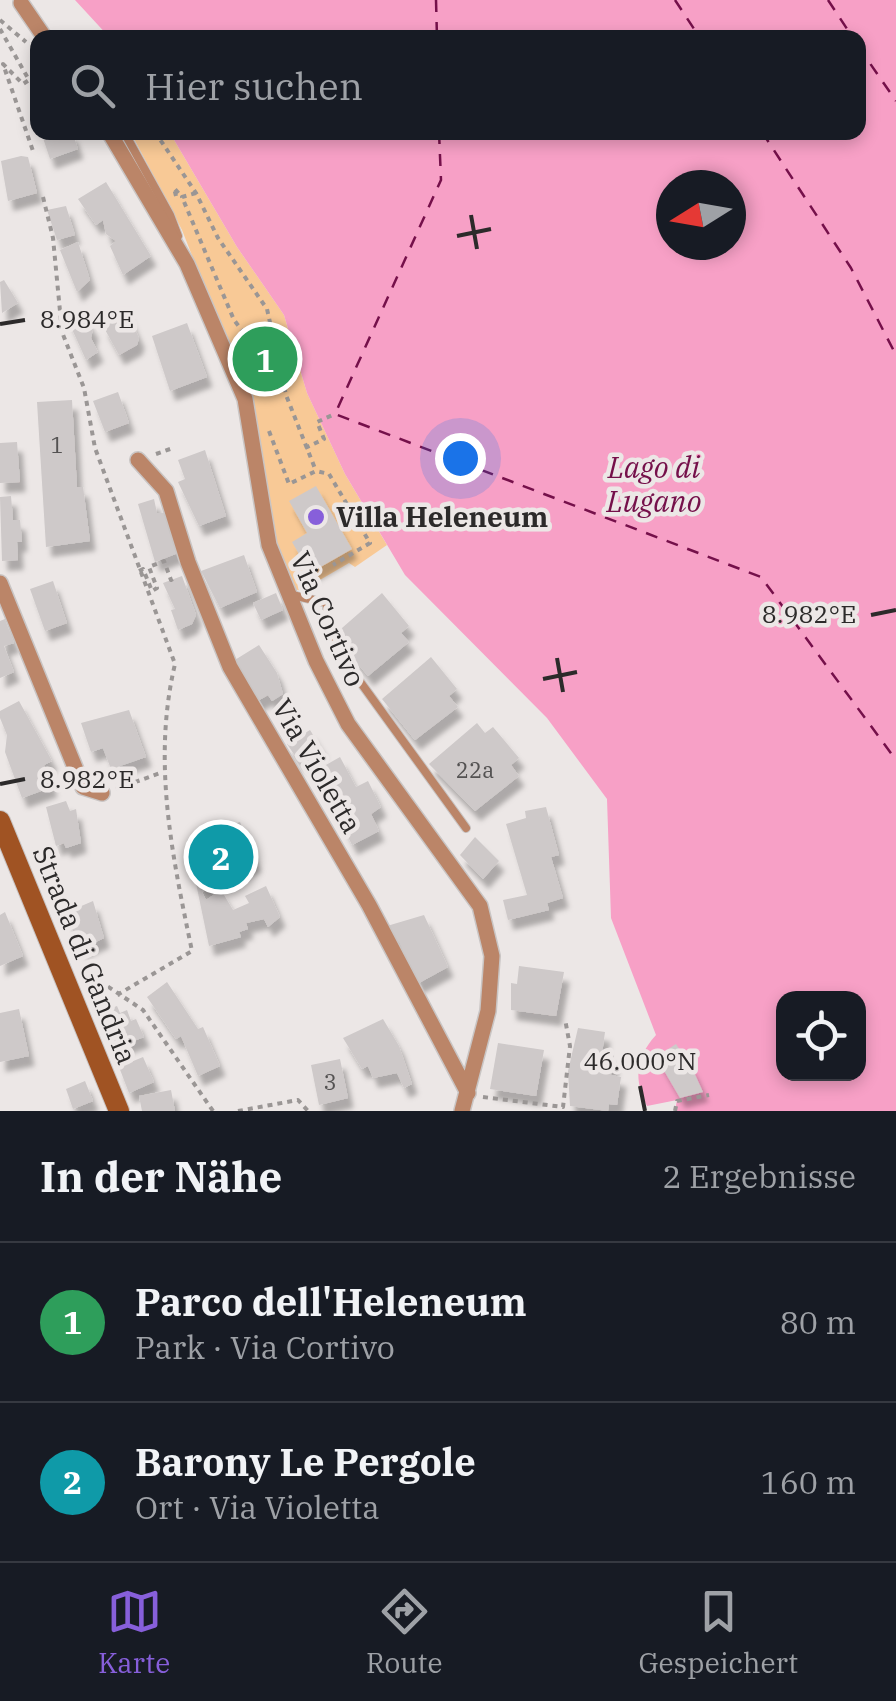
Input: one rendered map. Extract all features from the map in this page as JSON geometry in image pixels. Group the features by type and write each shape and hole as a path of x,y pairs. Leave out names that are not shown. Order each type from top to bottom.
{"main road":[{"name":"Strada di Gandria","path":"0,820 120,1111"}],"street":[{"path":"20,1 40,30"},
{"name":"Via Cortivo","path":"113,140 187,264 245,399 269,545 348,724 480,906 492,956 488,1011 462,1111"},
{"name":"Via Violetta","path":"138,460 166,491 188,562 230,666 369,905 468,1094"},
{"path":"0,584 82,787 102,794"}],"lane":[{"path":"128,140 170,215 187,264"},
{"path":"288,594 328,603 327,636 466,828"}],"path":[{"path":"0,20 24,43 30,40 10,18"},
{"path":"0,29 28,80 23,84 3,64 30,140"},
{"path":"30,140 34,151"},
{"path":"160,140 196,192 218,238 267,310 286,396 316,471"},
{"path":"196,192 182,197 234,320 254,346 277,344"},
{"path":"44,197 53,238 62,332 84,388 95,448 175,664 167,696 164,772 169,838 192,952 118,995"},
{"path":"304,448 324,439 317,422 334,414"},
{"path":"289,484 316,471 329,474 370,543 333,565"},
{"path":"139,571 143,569 152,591 157,588 148,567 164,561 171,580 180,575"},
{"path":"102,794 164,772"},
{"path":"54,949 144,1010 213,1111"},
{"path":"478,1111 484,1097 563,1108 570,1046 564,1019"},
{"path":"675,1111 677,1101 709,1095"},
{"path":"238,1111 298,1100 308,1111"}],"shaded area":[{"path":"135,140 174,140 237,247 284,315 307,393 345,474 387,545 355,567 349,563 301,591 288,587 273,544 248,398 182,230"}],"water":[{"name":"Lago di Lugano","path":"75,0 896,0 896,1111 675,1111 677,1100 647,1106 639,1069 644,1052 656,1035 611,918 607,799 547,718 405,575 345,474 307,393 284,315 237,247 174,140 866,140 866,30 103,30"}],"building":[{"path":"44,140 75,140 78,149 50,159"},
{"path":"28,157 37,193 8,201 1,161"},
{"path":"106,182 151,256 123,275 110,246 116,241 106,234 103,220 96,225 78,199"},
{"path":"66,206 75,235 57,240 47,210"},
{"path":"78,242 90,280 77,292 60,250"},
{"path":"4,280 18,303 2,313 0,282"},
{"path":"80,309 93,329 91,338 98,352 86,360 67,318"},
{"path":"126,310 139,338 137,345 119,355 103,326"},
{"path":"187,323 207,377 170,391 152,336"},
{"path":"118,392 129,423 105,432 93,401"},
{"path":"72,400 77,487 83,487 90,541 46,547 37,402"},
{"path":"17,442 20,482 0,483 0,443"},
{"path":"205,450 226,516 199,526 178,482 185,479 178,460"},
{"name":"Villa Heleneum","path":"316,486 352,549 310,573 292,542 307,533 289,501"},
{"path":"11,496 13,520 20,520 22,542 17,542 18,560 2,561 0,497"},
{"path":"154,499 157,513 167,513 178,553 155,562 138,504"},
{"path":"244,555 257,592 220,608 201,571"},
{"path":"182,576 196,615 192,624 178,630 171,610 175,609 163,583"},
{"path":"53,581 67,623 45,631 30,589"},
{"path":"276,593 283,610 261,620 253,603"},
{"path":"382,593 409,626 401,633 409,642 368,676 334,635"},
{"path":"5,619 14,643 4,646 14,672 0,678 0,621"},
{"path":"259,645 277,673 283,694 272,701 268,695 254,703 230,663"},
{"path":"431,657 457,689 449,696 458,707 415,740 382,699"},
{"path":"19,701 52,761 44,765 52,787 22,798 5,752 7,735 0,718 0,711"},
{"path":"129,710 146,757 111,769 103,748 91,752 81,723"},
{"path":"477,723 485,733 493,727 519,758 511,765 519,776 475,811 429,764"},
{"path":"310,730 322,749 300,763 287,744"},
{"path":"340,757 356,787 368,781 381,807 371,814 379,831 352,845 317,770"},
{"path":"66,801 70,811 76,809 81,843 66,848 64,843 56,846 46,807"},
{"path":"546,807 559,855 551,857 563,898 547,903 549,910 508,920 503,900 527,895 506,824 526,818 525,811"},
{"path":"240,822 256,862 228,876 226,871 217,875 217,884 202,892 206,900 221,890 233,910 249,903 245,896 266,886 280,917 268,927 264,919 246,923 248,929 239,932 241,937 209,946 187,840"},
{"path":"475,837 499,861 483,879 460,855"},
{"path":"93,901 104,938 81,949 65,913"},
{"path":"5,912 23,956 0,966 0,915"},
{"path":"424,915 448,967 417,984 399,941 394,943 387,926"},
{"path":"519,966 564,972 556,1016 511,1010 511,983 517,984"},
{"path":"167,982 198,1029 203,1027 220,1066 198,1076 181,1036 176,1039 147,997"},
{"path":"117,1006 120,1013 127,1010 131,1021 136,1019 144,1037 118,1047 104,1011"},
{"path":"19,1009 29,1056 0,1062 0,1013"},
{"path":"383,1019 399,1046 412,1084 404,1088 397,1073 373,1078 368,1066 362,1069 343,1038"},
{"path":"578,1028 605,1032 602,1054 614,1055 611,1075 621,1077 617,1105 609,1104 608,1111 570,1106 568,1071"},
{"path":"498,1043 544,1050 536,1096 490,1089"},
{"path":"676,1044 703,1092 680,1098 656,1057"},
{"path":"143,1057 154,1082 129,1093 119,1067"},
{"path":"340,1059 348,1098 319,1105 311,1065"},
{"path":"85,1081 93,1101 73,1109 66,1089"},
{"path":"171,1090 175,1111 142,1111 139,1096"}],"ferry route":[{"path":"436,0 437,30"},
{"path":"675,0 695,30"},
{"path":"828,0 848,30"},
{"path":"866,58 896,101"},
{"path":"439,140 441,180 335,414 761,577 896,760"},
{"path":"767,140 851,268 896,355"}],"place":[{"name":"Parco dell'Heleneum","path":"265,359"},
{"name":"Villa Heleneum","path":"316,517"},
{"name":"Barony Le Pergole","path":"221,857"}]}
